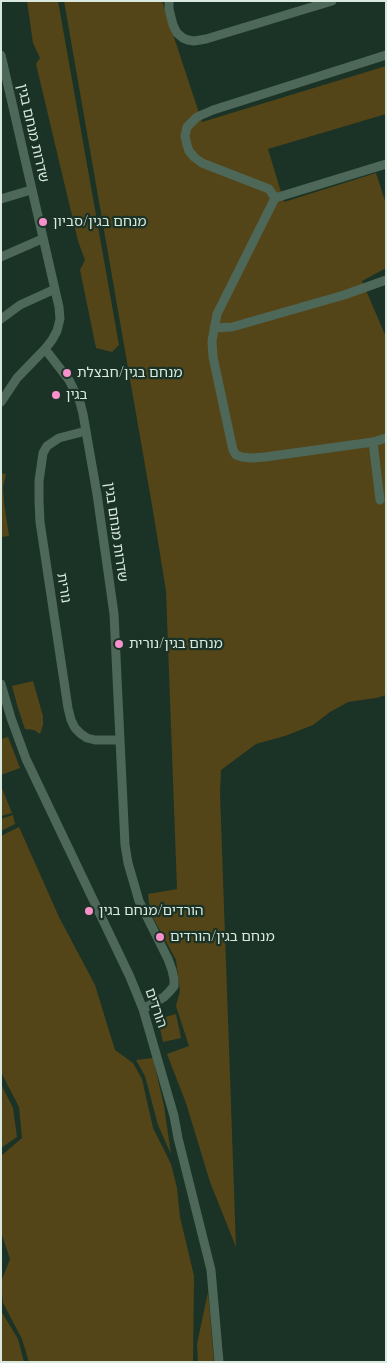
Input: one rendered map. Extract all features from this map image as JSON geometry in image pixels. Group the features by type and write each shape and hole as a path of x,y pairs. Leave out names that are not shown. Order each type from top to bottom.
{"street":[{"path":"169,1 173,25 177,33 188,40 206,39 332,1"},
{"path":"275,198 269,189 202,163 189,151 185,136 187,127 197,117 213,110 386,55"},
{"name":"שדרות מנחם בגין","path":"1,56 55,289 60,319 57,331 45,349 70,380 83,414 104,534 114,614 126,845 131,876 139,902 168,959 174,979 174,986 164,997 142,1009"},
{"path":"386,164 275,198 217,314 212,341 213,357 233,450 236,455 251,458 373,442 386,438"},
{"path":"1,200 31,190"},
{"path":"1,257 42,239"},
{"path":"214,328 232,327 344,296 386,280"},
{"path":"1,319 20,305 55,289"},
{"path":"1,402 17,378 45,349"},
{"name":"נורית","path":"86,431 59,438 47,446 43,453 39,481 40,522 71,720 75,728 87,738 95,740 120,740"},
{"path":"373,442 380,500"},
{"name":"הורדים","path":"1,684 26,759 130,977 142,1009 174,1116 211,1270 219,1362"}],"shaded area":[{"path":"27,1 58,1 119,345 112,352 96,348 80,270 85,260 78,241 36,64 40,58 33,43"},
{"path":"64,1 162,1 202,122 386,66 386,114 268,149 284,202 376,173 386,204 386,268 362,281 386,337 386,695 348,702 330,712 313,725 285,736 256,744 221,770 220,793 236,1247 210,1182 186,1103 167,1054 189,1046 176,1006 180,991 176,960 150,912 148,894 177,889 166,591"},
{"path":"1,473 6,474 3,487 9,536 1,537"},
{"path":"33,681 43,716 40,734 34,730 25,729 12,686"},
{"path":"8,737 20,768 1,775 1,739"},
{"path":"1,786 12,813 1,816"},
{"path":"13,815 15,824 1,831 1,819"},
{"path":"19,827 59,917 95,985 115,1050 133,1063 142,1079 153,1128 171,1164 177,1188 180,1217 194,1276 193,1362 29,1362 22,1339 3,1303 1,1282 10,1259 1,1232 1,1156 22,1138 19,1107 1,1072 1,836"},
{"path":"176,1014 181,1038 163,1042 158,1019"},
{"path":"153,1058 164,1106 171,1154 158,1125 145,1076 136,1060"},
{"path":"1,1084 13,1108 17,1137 1,1148"},
{"path":"208,1292 214,1362 198,1362 197,1344"},
{"path":"1,1311 18,1339 24,1362 1,1362"}],"place":[{"name":"מנחם בגין/סביון","path":"43,222"},
{"name":"מנחם בגין/חבצלת","path":"67,373"},
{"name":"בגין","path":"56,395"},
{"name":"מנחם בגין/נורית","path":"119,644"},
{"name":"הורדים/מנחם בגין","path":"89,911"},
{"name":"מנחם בגין/הורדים","path":"160,937"}]}
